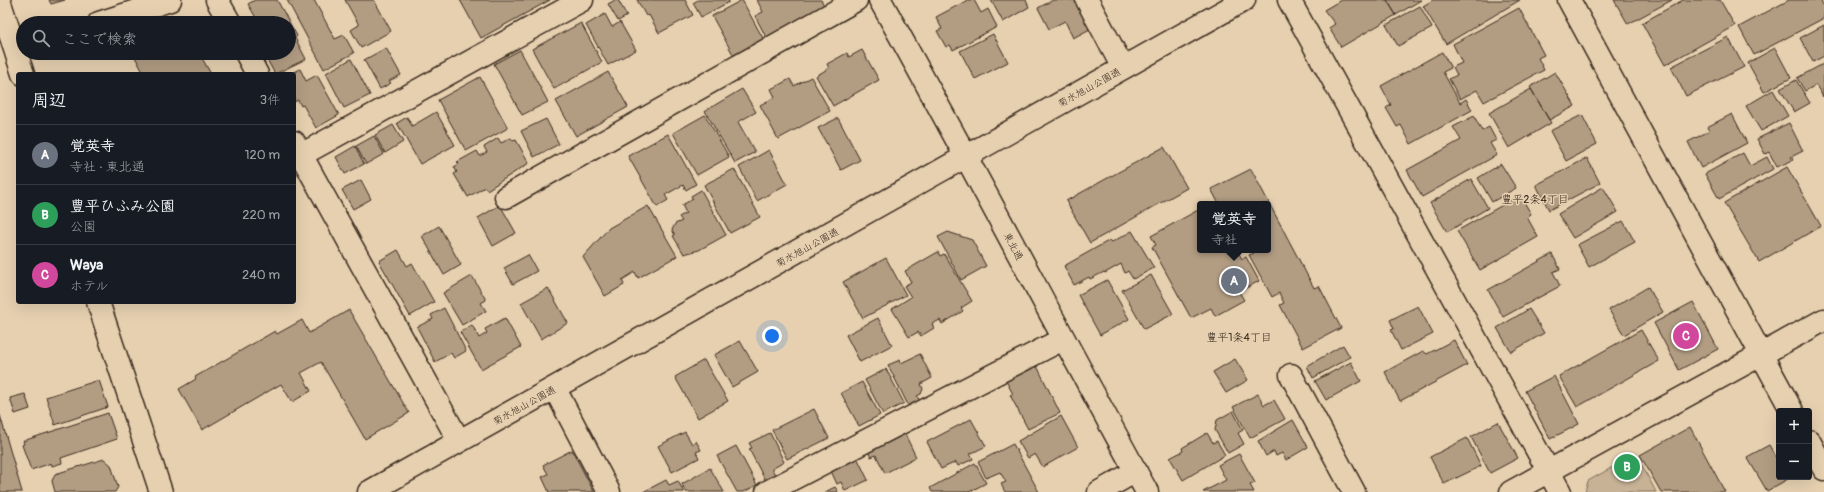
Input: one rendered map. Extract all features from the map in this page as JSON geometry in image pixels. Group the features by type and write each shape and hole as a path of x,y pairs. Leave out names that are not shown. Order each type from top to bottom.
{"street":[{"path":"121,16 170,0"},
{"path":"217,0 226,16"},
{"path":"459,441 297,148 582,0"},
{"path":"506,197 856,0"},
{"name":"東北通","path":"880,0 1147,492"},
{"path":"1087,0 1124,68"},
{"name":"菊水旭山公園通","path":"369,492 927,180 966,156 1244,0"},
{"path":"1289,0 1560,492"},
{"path":"1569,0 1790,408"},
{"path":"0,3 4,28 16,45"},
{"path":"21,60 23,72"},
{"path":"250,60 256,72"},
{"path":"99,304 161,492"},
{"path":"1511,492 1824,320"},
{"path":"767,492 1063,339"},
{"path":"1291,375 1354,492"},
{"path":"555,389 609,492"},
{"path":"1811,444 1824,469"},
{"path":"1099,492 1136,471"}],"shaded area":[{"path":"1636,454 1656,492 1585,492 1588,481"}],"building":[{"path":"49,0 65,0 51,4"},
{"path":"255,0 277,0 286,16 255,16 248,4"},
{"path":"287,0 314,0 335,39 344,35 354,53 324,69"},
{"path":"345,0 374,0 391,31 361,48 351,30 359,25"},
{"path":"460,0 550,0 481,38"},
{"path":"618,0 627,16 618,21 608,4"},
{"path":"637,0 685,0 693,15 659,33 649,15 646,16"},
{"path":"698,0 728,0 729,2 701,17 693,3"},
{"path":"742,0 765,42 735,58 712,16"},
{"path":"757,0 821,0 824,5 766,37 755,16 763,12"},
{"path":"968,0 974,0 981,13 988,9 997,27 953,50 950,45 946,47 937,31 942,29 936,17"},
{"path":"991,0 1026,0 1029,7 1003,22"},
{"path":"1053,0 1075,0 1090,29 1073,38 1065,21 1049,29 1038,8"},
{"path":"1341,0 1387,0 1396,15 1341,47 1329,28 1335,24 1324,10"},
{"path":"1387,0 1421,0 1396,15"},
{"path":"1433,0 1520,0 1446,44 1423,6"},
{"path":"1614,0 1672,0 1628,24"},
{"path":"1683,0 1720,0 1735,26 1665,65 1642,23"},
{"path":"1789,0 1820,0 1824,6 1824,18 1754,55 1739,27"},
{"path":"1420,6 1432,28 1398,46 1386,25"},
{"path":"1519,8 1544,55 1538,58 1544,70 1484,102 1477,90 1460,99 1449,79 1457,75 1453,67 1462,63 1453,44"},
{"path":"605,14 612,27 620,22 636,50 608,65 586,25"},
{"path":"581,23 602,62 554,89 532,49"},
{"path":"1824,25 1824,56 1813,62 1800,38"},
{"path":"993,34 1008,62 975,79 960,51"},
{"path":"1728,37 1744,67 1686,96 1671,67"},
{"path":"296,40 306,59 279,72 274,72 267,60 296,60"},
{"path":"386,48 401,75 389,81 391,83 380,89 364,60"},
{"path":"1775,48 1791,78 1764,92 1748,63"},
{"path":"520,50 548,102 522,115 494,64"},
{"path":"862,50 879,80 833,106 816,76 829,68 827,64 847,53 849,57"},
{"path":"1442,52 1451,68 1443,72 1460,103 1466,99 1472,110 1411,144 1401,125 1397,127 1386,108 1391,105 1381,86"},
{"path":"351,59 370,95 344,108 326,73"},
{"path":"137,60 203,60 210,72 143,72"},
{"path":"1823,64 1823,97 1816,85 1805,91 1797,78"},
{"path":"300,69 306,81 317,75 339,115 316,128 303,105 301,106 298,100 296,101 296,72 295,72"},
{"path":"608,72 628,107 576,136 556,101"},
{"path":"1555,72 1575,106 1549,120 1530,87"},
{"path":"480,77 508,128 466,151 438,100"},
{"path":"811,77 830,111 778,139 760,105 775,97 771,89 790,79 794,86"},
{"path":"1796,80 1810,103 1794,112 1780,89"},
{"path":"742,89 756,112 738,122 755,152 735,163 705,111"},
{"path":"1531,89 1551,123 1509,148 1489,113"},
{"path":"1773,90 1788,116 1761,131 1746,106"},
{"path":"436,112 455,145 420,164 397,123 407,117 412,126"},
{"path":"1732,114 1747,143 1701,168 1688,142 1709,131 1707,127"},
{"path":"705,115 729,157 697,175 673,133"},
{"path":"1582,115 1597,144 1566,161 1550,131"},
{"path":"1474,116 1482,131 1489,127 1496,140 1490,143 1497,155 1422,197 1407,170 1461,140 1453,127"},
{"path":"838,118 860,160 841,170 818,128"},
{"path":"546,119 559,144 534,157 521,131"},
{"path":"1789,123 1803,151 1791,157 1793,160 1777,167 1769,152 1765,154 1757,139"},
{"path":"393,125 403,142 385,153 375,135"},
{"path":"668,134 696,184 686,190 683,185 665,195 668,200 657,207 628,156"},
{"path":"374,136 384,154 366,164 356,146"},
{"path":"498,138 501,143 511,138 513,141 516,140 529,163 487,190 485,187 468,197 454,174 457,172 454,167 459,164 457,162 477,151 480,156 487,152 484,147"},
{"path":"355,146 364,164 345,174 336,157"},
{"path":"1164,147 1187,188 1090,243 1066,201"},
{"path":"769,150 787,184 757,201 739,167"},
{"path":"1743,153 1750,166 1767,157 1773,169 1719,199 1705,174"},
{"path":"1587,158 1600,183 1549,210 1536,185"},
{"path":"1501,164 1516,188 1492,202 1478,178"},
{"path":"1787,167 1821,226 1759,262 1724,203"},
{"path":"734,169 760,217 730,233 704,185"},
{"path":"1251,169 1268,201 1217,201 1211,189"},
{"path":"1471,179 1488,208 1447,232 1430,203"},
{"path":"361,180 371,199 353,209 342,190"},
{"path":"1603,187 1618,212 1573,238 1558,214"},
{"path":"701,190 726,235 699,250 684,254 673,236 675,235 672,230 675,224 682,221 679,217 686,213 682,205 693,199 691,196"},
{"path":"1520,195 1531,214 1527,217 1538,237 1480,270 1457,231"},
{"path":"500,205 516,233 493,246 478,218"},
{"path":"648,206 677,256 638,278 635,272 622,280 624,285 605,296 583,257 609,228"},
{"path":"1271,207 1314,288 1319,286 1341,328 1303,348 1280,305 1284,303 1279,293 1272,297 1249,255 1254,253 1271,253"},
{"path":"1197,211 1197,253 1239,253 1242,259 1246,257 1259,281 1239,292 1244,300 1215,316 1211,308 1191,318 1152,247 1156,245 1151,236"},
{"path":"1623,221 1635,242 1589,267 1577,245"},
{"path":"439,226 461,265 444,275 422,236"},
{"path":"1132,231 1154,268 1133,279 1128,271 1125,273 1121,264 1105,273 1104,272 1090,279 1089,277 1074,285 1064,266 1110,240 1112,242"},
{"path":"948,232 972,240 986,266 961,280 938,237"},
{"path":"398,250 407,266 412,263 434,302 410,316 379,261"},
{"path":"938,252 940,256 944,254 972,301 961,308 963,311 942,324 940,320 932,324 934,328 921,336 918,332 909,337 892,309 911,297 904,286 911,282 905,271"},
{"path":"1552,254 1560,269 1553,272 1560,286 1503,317 1488,290"},
{"path":"528,255 537,271 513,284 504,268"},
{"path":"886,258 906,295 863,318 843,282"},
{"path":"1151,275 1173,314 1144,329 1122,290"},
{"path":"472,276 486,300 481,303 486,311 462,325 443,293"},
{"path":"1107,280 1129,319 1100,335 1078,295"},
{"path":"1648,287 1663,312 1624,335 1609,310"},
{"path":"548,288 568,323 541,339 521,303"},
{"path":"1693,302 1718,349 1679,370 1654,323"},
{"path":"1418,306 1433,334 1401,350 1391,330 1394,329 1390,320"},
{"path":"444,308 466,351 454,358 451,353 435,362 417,327 433,319 431,315"},
{"path":"1529,309 1544,333 1511,352 1497,328"},
{"path":"349,310 409,413 365,439 321,362 301,373 311,391 292,402 281,384 202,430 179,389 196,379 195,377 275,331 277,334 302,320 309,333"},
{"path":"505,318 521,347 481,369 460,332 472,325 479,338 487,333 485,329"},
{"path":"878,318 892,345 860,362 846,335"},
{"path":"1641,330 1659,361 1577,407 1559,376"},
{"path":"1454,340 1467,365 1400,401 1385,372 1423,351 1427,354"},
{"path":"740,341 758,372 732,387 714,355"},
{"path":"1343,345 1350,357 1313,378 1307,366"},
{"path":"920,354 932,378 921,384 923,389 921,394 917,396 921,403 910,409 888,365 900,360 901,363"},
{"path":"1235,359 1248,380 1226,393 1213,372"},
{"path":"704,360 728,401 698,418 675,377"},
{"path":"1351,362 1361,381 1326,400 1315,381"},
{"path":"1037,366 1060,413 1028,429 1010,395 1013,394 1006,381"},
{"path":"886,369 904,403 883,414 865,380"},
{"path":"1554,376 1579,424 1550,439 1525,391"},
{"path":"99,380 108,407 55,425 46,397"},
{"path":"862,382 880,415 859,426 841,393"},
{"path":"25,394 30,409 15,414 10,398"},
{"path":"1258,394 1264,405 1274,400 1285,419 1250,438 1233,407"},
{"path":"814,409 829,438 787,459 772,430"},
{"path":"1233,411 1243,430 1238,433 1244,444 1228,453 1215,430 1217,420"},
{"path":"108,413 117,439 61,458 62,463 52,466 51,463 31,470 22,445 24,444 23,441"},
{"path":"0,415 22,492 0,492"},
{"path":"1061,416 1078,447 1043,467 1035,454 1028,458 1018,441"},
{"path":"971,419 986,446 970,454 973,459 958,466 956,462 941,469 927,442"},
{"path":"1293,420 1308,447 1286,460 1282,453 1276,456 1274,451 1266,456 1258,441"},
{"path":"1498,422 1518,458 1490,473 1471,437"},
{"path":"1690,427 1725,492 1661,492 1640,455"},
{"path":"685,432 692,444 696,441 701,450 696,452 699,458 672,472 658,446"},
{"path":"770,433 784,462 772,469 775,475 765,480 749,449 752,448 749,443"},
{"path":"1207,433 1213,443 1217,441 1225,455 1183,480 1170,458 1183,451 1182,448"},
{"path":"905,434 916,457 885,473 876,455 871,457 868,452"},
{"path":"1467,438 1481,466 1444,484 1430,457"},
{"path":"1013,444 1039,492 1005,492 1001,484 1006,482 1000,472 986,478 978,462"},
{"path":"1769,445 1776,458 1776,480 1786,480 1767,491 1747,457"},
{"path":"736,446 757,485 744,492 737,492 717,456"},
{"path":"572,450 594,492 549,492 542,477 548,474 543,465"},
{"path":"855,453 868,480 845,491 841,482 837,484 831,471"},
{"path":"1239,454 1255,483 1250,485 1254,492 1203,492 1226,480 1218,465"},
{"path":"104,459 111,465 118,487 115,492 55,492 52,481 55,474"},
{"path":"975,463 986,483 969,492 932,492 930,488"},
{"path":"710,468 724,492 686,492 682,484"},
{"path":"666,480 669,485 678,481 684,492 643,492"},
{"path":"835,487 838,492 825,492"}],"place":[{"name":"覚英寺","path":"1234,281"},
{"name":"Waya","path":"1686,336"},
{"name":"豊平ひふみ公園","path":"1627,467"}],"district":[{"name":"豊平2条4丁目","path":"1535,199"},
{"name":"豊平1条4丁目","path":"1239,337"}]}
